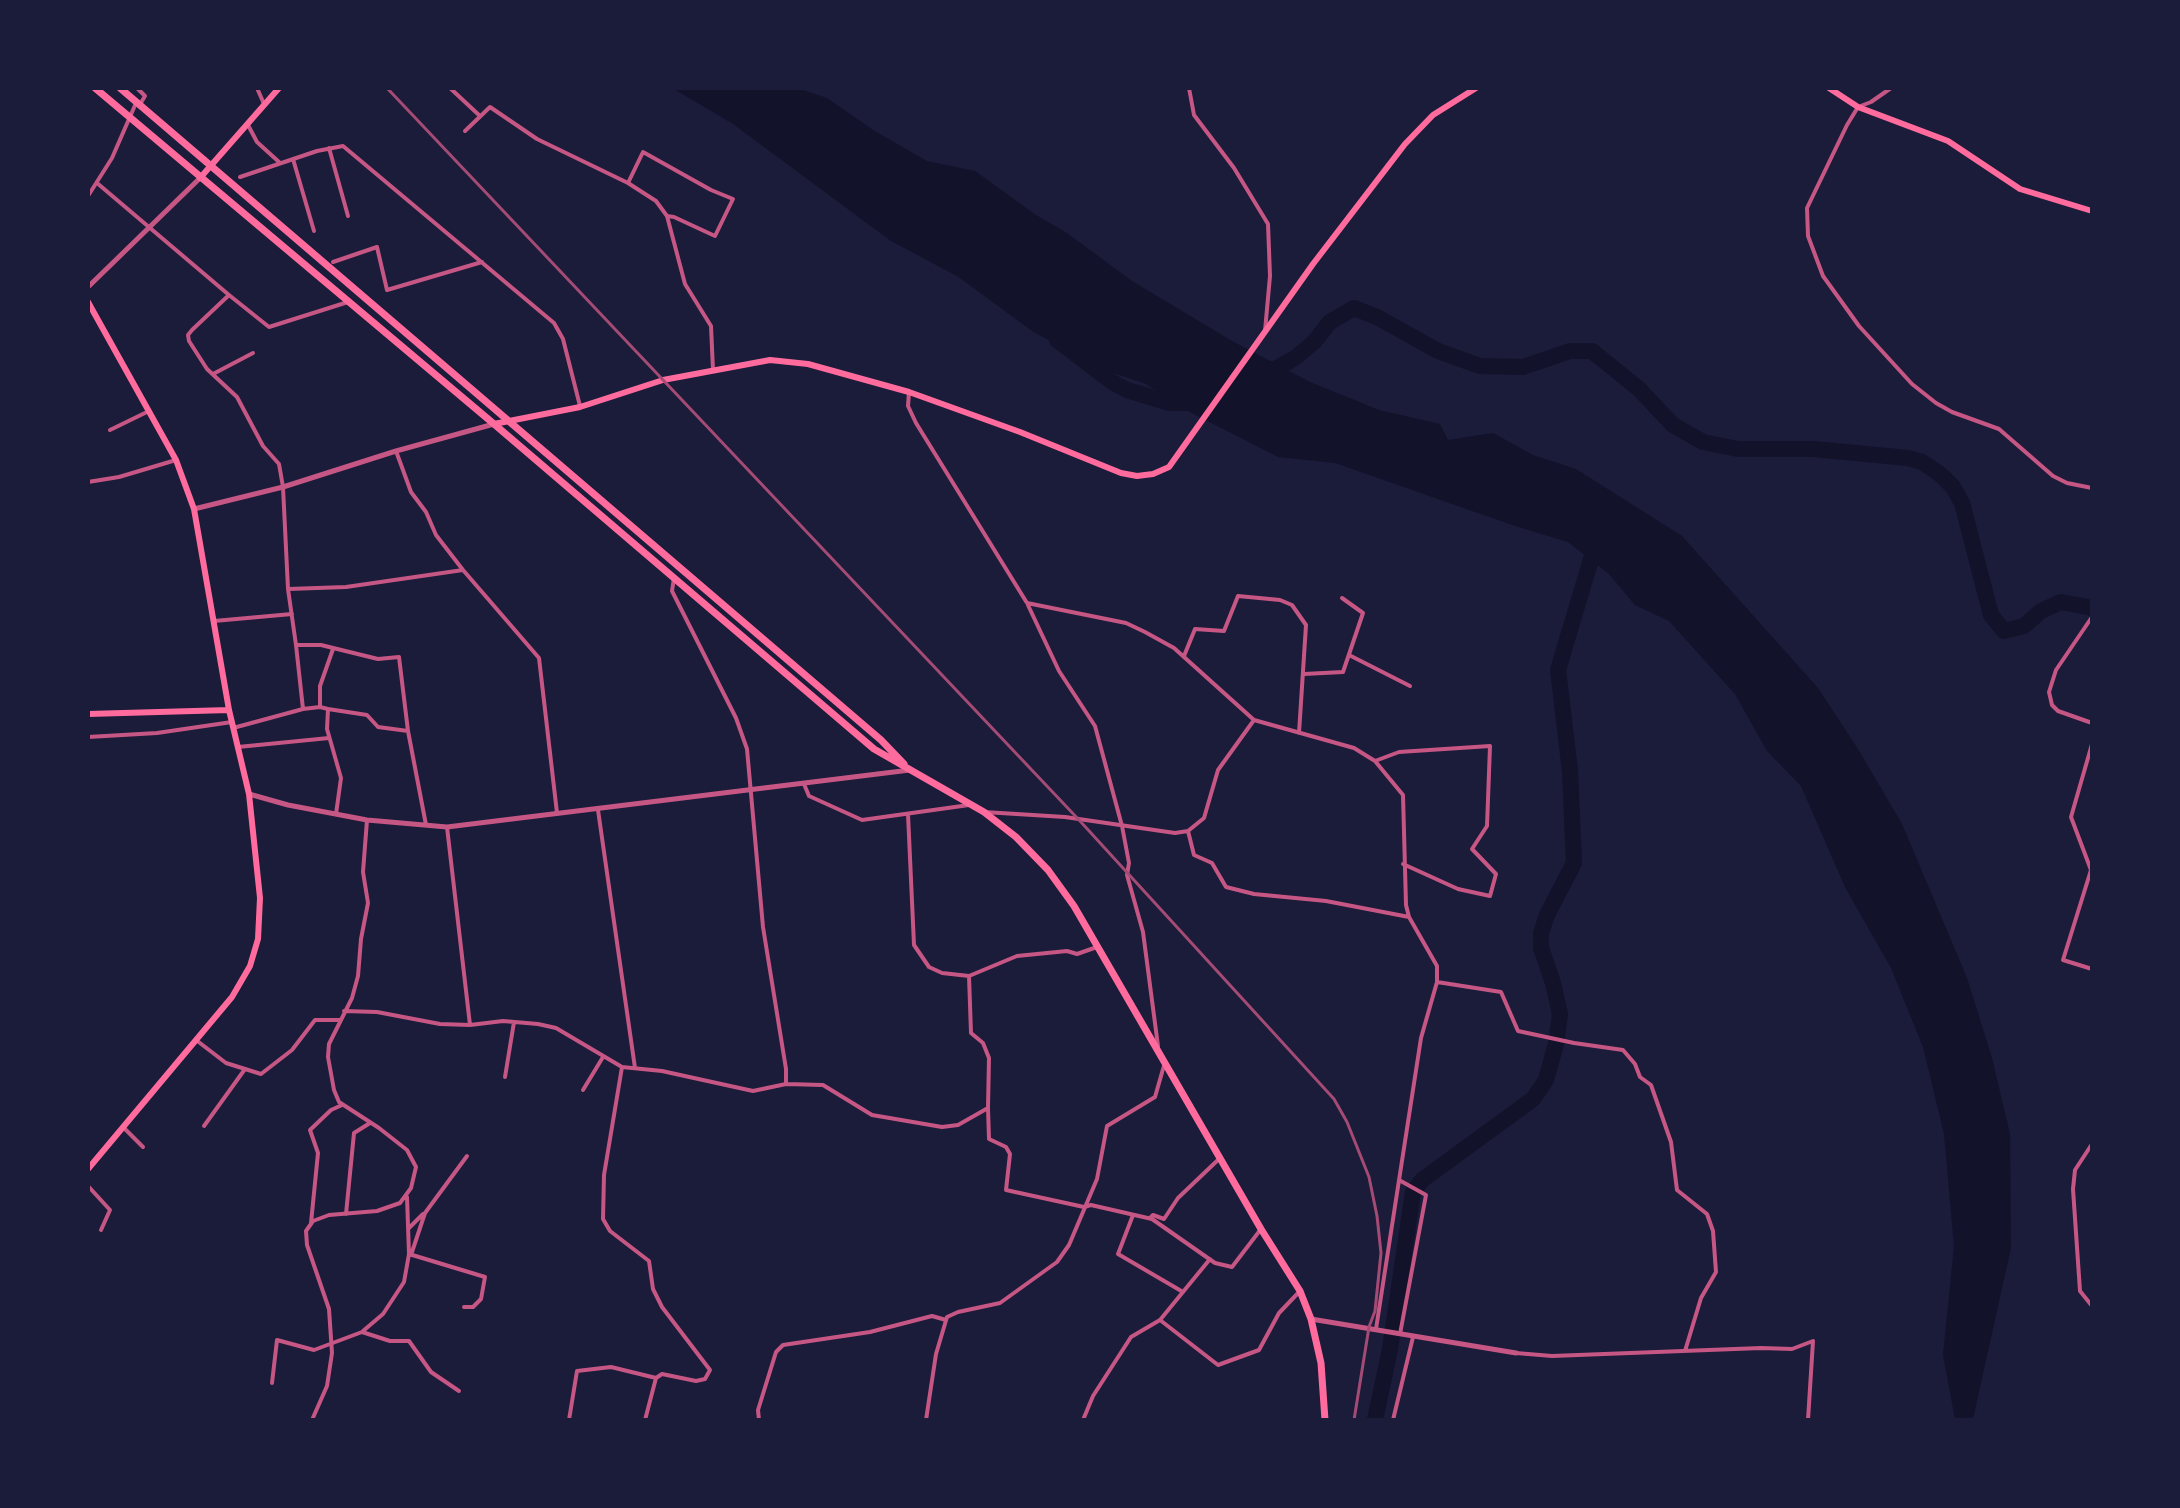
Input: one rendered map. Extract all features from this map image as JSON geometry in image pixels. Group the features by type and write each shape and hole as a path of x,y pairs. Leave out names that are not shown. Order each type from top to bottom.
{"highway":[{"path":"95,88 129,119 494,424 874,749 984,812 1016,837 1048,870 1074,906 1261,1229 1300,1291 1311,1319 1321,1363 1325,1419"},
{"path":"120,88 881,740 910,770"}],"main road":[{"path":"200,177 279,88"},
{"path":"494,424 510,423 580,407 663,380 770,360 808,364 909,392 1020,432 1121,473 1137,476 1153,474 1169,467 1312,264 1405,144 1433,115 1476,88"},
{"path":"1829,88 1842,92 1858,107 1948,141 2020,189 2091,211"},
{"path":"88,302 176,460 194,509 229,710 249,794 260,898 258,939 250,966 232,997 88,1169"},
{"path":"88,714 229,710"}],"street":[{"path":"88,196 112,158 129,119 145,96 137,88"},
{"path":"256,88 265,105"},
{"path":"450,88 480,116"},
{"path":"1189,88 1194,115 1234,168 1268,224 1270,276 1265,332"},
{"path":"1890,88 1871,102 1858,107 1847,124 1807,208 1810,243 1823,276 1859,326 1912,384 1936,403 1952,412 1999,429 2053,476 2067,483 2091,488"},
{"path":"465,131 490,107 537,139 627,183 656,201 667,216 685,284 711,326 713,370"},
{"path":"247,124 257,142 280,163"},
{"path":"240,177 329,148 343,146 555,322 563,339 580,407"},
{"path":"329,148 348,216"},
{"path":"627,183 644,152 711,190 734,199 715,236 667,216"},
{"path":"293,159 314,231"},
{"path":"88,287 149,230 200,177"},
{"path":"97,183 149,230 269,327 348,302"},
{"path":"333,262 377,247 387,290 482,262"},
{"path":"229,295 188,335 189,341 213,374 245,408 263,446 279,464 284,487 288,589 297,645 303,710"},
{"path":"213,374 253,353"},
{"path":"909,392 908,406 916,423 1027,603 1059,671 1095,726 1122,826 1129,863 1127,875 1143,932 1158,1051"},
{"path":"110,430 150,410"},
{"path":"194,509 284,487 396,451 494,424"},
{"path":"396,451 411,492 426,512 436,535 462,570 539,658 557,814"},
{"path":"88,482 119,477 176,460"},
{"path":"288,589 346,587 462,570"},
{"path":"674,578 672,591 736,718 747,748 763,927 786,1069 786,1084"},
{"path":"1184,656 1195,629 1224,632 1238,597 1280,600 1292,605 1306,625 1299,733"},
{"path":"1304,674 1343,672 1363,613 1342,597"},
{"path":"1027,603 1126,623 1174,648 1254,720 1354,748 1375,761 1403,795 1405,815 1403,864 1409,917 1437,966 1437,982 1421,1038 1376,1329"},
{"path":"213,621 292,614"},
{"path":"2091,617 2064,657 2052,680 2051,702 2058,711 2091,723"},
{"path":"297,645 333,648 378,659 399,657 408,730 426,826"},
{"path":"320,707 320,686 333,648"},
{"path":"1349,655 1410,686"},
{"path":"88,737 232,725 320,707 367,715 378,727 408,730"},
{"path":"328,709 330,738 341,778 336,814"},
{"path":"984,812 1055,816 1175,832 1188,831 1204,818 1218,770 1254,720"},
{"path":"238,747 330,738"},
{"path":"2091,744 2070,817 2091,870 2063,960 2091,969"},
{"path":"1375,761 1399,752 1490,746 1487,826 1472,849 1496,874 1490,896 1458,889 1403,864"},
{"path":"249,794 288,805 367,820 447,827 750,792 910,770"},
{"path":"804,784 809,796 862,820 970,805"},
{"path":"598,810 635,1068"},
{"path":"908,814 914,945 929,967 942,973 969,976 1017,956 1067,951 1077,954 1097,947"},
{"path":"367,820 363,872 368,903 361,939 358,976 352,998 330,1044 328,1057 334,1090 342,1105 407,1150 416,1167 407,1196 410,1254"},
{"path":"447,827 470,1024"},
{"path":"1188,831 1194,855 1212,863 1227,887 1254,894 1326,901 1409,917"},
{"path":"969,976 971,1033 983,1043 989,1058 989,1139 1006,1147 1010,1154 1006,1190 1084,1207 1091,1205 1149,1219 1215,1263 1232,1267 1261,1229"},
{"path":"1437,982 1501,992 1518,1030 1574,1043 1623,1050 1635,1064 1640,1077 1652,1085 1671,1142 1677,1190 1707,1214 1713,1232 1716,1272 1701,1298 1685,1351"},
{"path":"344,1011 377,1012 440,1024 514,1022 556,1028 622,1067 662,1071 753,1091 786,1084 823,1085 872,1115 942,1127 958,1125 988,1108"},
{"path":"195,1040 226,1064 261,1074 292,1050 315,1020 340,1020"},
{"path":"505,1077 514,1022"},
{"path":"583,1090 603,1057"},
{"path":"926,1419 936,1354 946,1320 958,1311 1000,1303 1057,1262 1069,1245 1097,1179 1107,1126 1155,1098 1165,1062"},
{"path":"622,1067 604,1175 603,1219 610,1231 649,1261 653,1289 672,1325 710,1368 707,1376 700,1381 662,1374 656,1378 645,1419"},
{"path":"204,1126 244,1069"},
{"path":"311,1224 318,1154 310,1130 332,1110 342,1105"},
{"path":"346,1214 354,1133 370,1123"},
{"path":"123,1127 144,1147"},
{"path":"2091,1144 2075,1170 2073,1189 2080,1291 2091,1306"},
{"path":"409,1229 424,1213 466,1156"},
{"path":"1149,1219 1153,1215 1164,1219 1178,1198 1220,1158"},
{"path":"1399,1180 1426,1195 1400,1334"},
{"path":"88,1186 110,1210 101,1230"},
{"path":"312,1419 327,1386 332,1345 329,1309 307,1245 306,1231 311,1224 328,1215 392,1207 407,1196"},
{"path":"272,1383 277,1340 314,1350 362,1332 383,1314 405,1282 410,1254 424,1213"},
{"path":"1133,1215 1118,1254 1183,1292"},
{"path":"410,1254 484,1277 481,1299 473,1307 464,1307"},
{"path":"1083,1419 1093,1396 1131,1337 1160,1320 1210,1259"},
{"path":"1160,1320 1218,1365 1259,1350 1279,1313 1300,1291"},
{"path":"759,1419 758,1410 776,1352 783,1344 870,1332 932,1316 946,1320"},
{"path":"1311,1319 1516,1353 1552,1356 1761,1348 1792,1349 1813,1341 1808,1419"},
{"path":"362,1332 390,1341 409,1341 431,1372 459,1392"},
{"path":"1393,1419 1413,1337"},
{"path":"569,1419 577,1371 611,1367 656,1378"}],"shaded area":[{"path":"674,89 800,89 827,98 873,130 927,161 975,171 1036,215 1067,233 1132,281 1232,341 1310,382 1379,410 1440,424 1448,440 1493,433 1533,455 1576,469 1682,536 1818,688 1858,749 1902,824 1967,978 1992,1058 2010,1134 2011,1248 1973,1419 1955,1419 1943,1355 1954,1246 1944,1134 1923,1047 1891,968 1845,887 1801,786 1767,751 1735,694 1669,621 1635,605 1609,574 1568,542 1515,526 1335,463 1278,457 1188,411 1146,384 1113,373 1035,333 957,276 891,241 733,124"}],"waterway":[{"path":"1260,373 1275,369 1295,358 1314,342 1330,322 1354,308 1377,317 1438,351 1480,366 1523,367 1570,351 1592,351 1639,389 1673,425 1703,442 1738,449 1814,449 1908,458 1922,462 1940,474 1953,487 1962,503 1991,615 2004,631 2024,626 2041,611 2061,602 2092,608"},
{"path":"1057,340 1112,382 1127,390 1170,403 1196,403"},
{"path":"1375,1420 1390,1349 1413,1192 1422,1180 1533,1099 1546,1080 1556,1044 1560,1014 1553,983 1541,948 1541,933 1547,915 1574,863 1570,771 1558,670 1592,556 1599,542"}],"railway":[{"path":"387,88 1080,821 1334,1099 1347,1122 1369,1177 1377,1216 1381,1253 1375,1311 1369,1327 1354,1420"}]}
